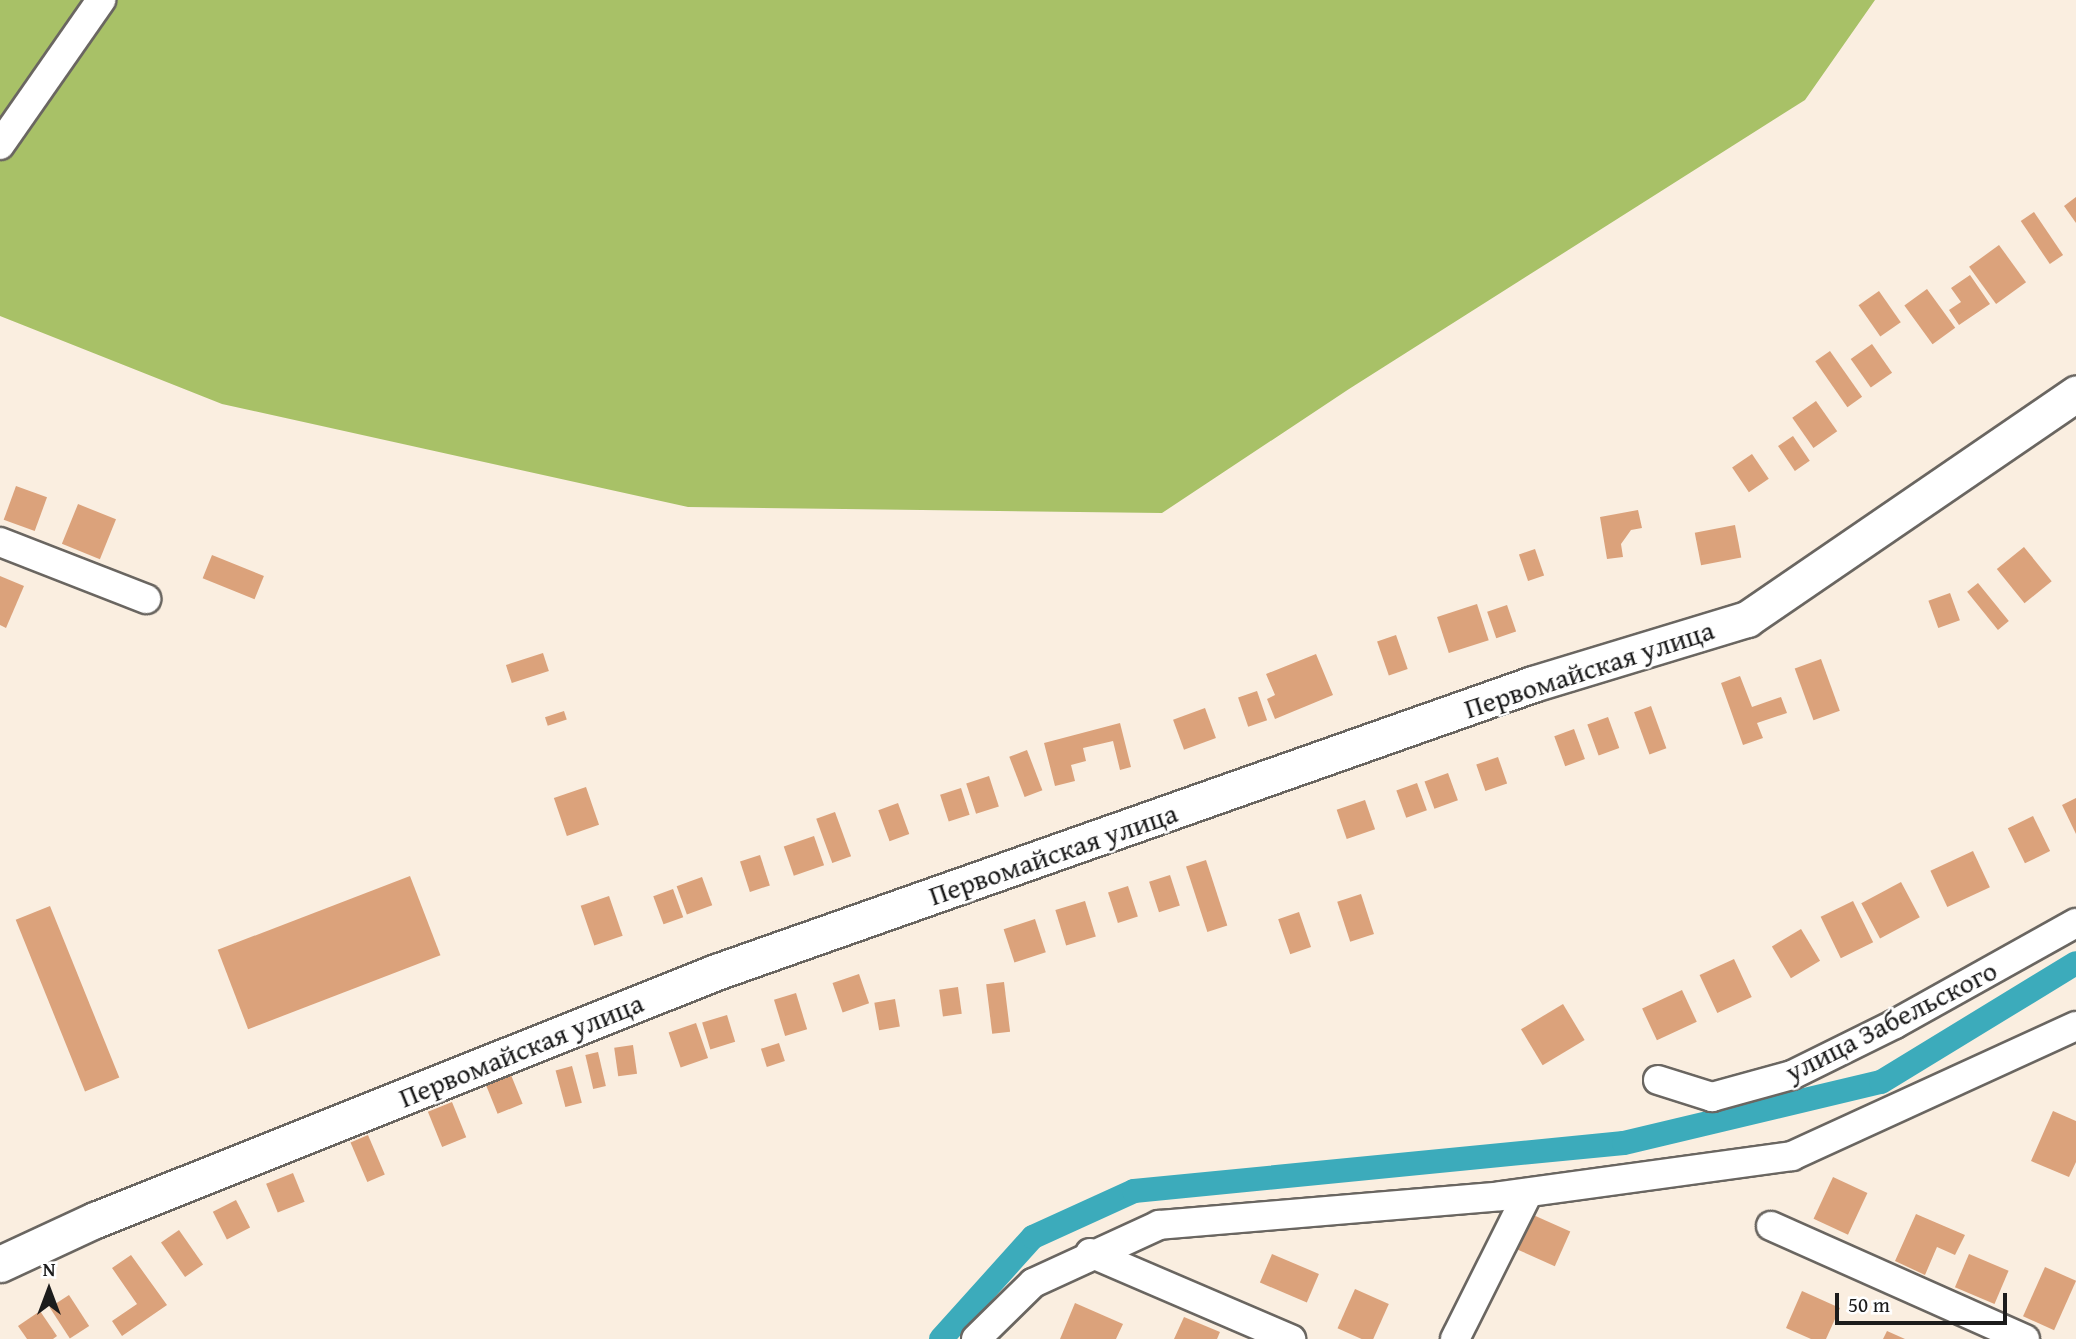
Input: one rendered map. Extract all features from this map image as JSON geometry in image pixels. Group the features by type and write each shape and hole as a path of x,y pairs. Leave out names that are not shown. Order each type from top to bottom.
{"main road":[{"name":"Первомайская улица","path":"0,1264 95,1220 716,972 1533,684 1746,619 2076,394"}],"street":[{"path":"0,145 101,0"},
{"path":"0,542 146,599"},
{"name":"улица Забельского","path":"1658,1080 1712,1097 1792,1075 1895,1024 2076,923"},
{"path":"976,1339 1033,1283 1090,1253 1159,1225 1528,1193 1792,1156 2071,1033"},
{"path":"1455,1339 1528,1193"},
{"path":"1771,1226 2025,1339"},
{"path":"1090,1253 1291,1339"}],"green space":[{"path":"0,0 1875,0 1805,100 1349,389 1162,513 688,507 222,404 0,316"}],"building":[{"path":"2076,197 2076,223 2064,206"},
{"path":"2034,212 2063,255 2050,264 2021,221"},
{"path":"1999,245 2026,282 1996,304 1969,267"},
{"path":"1970,275 1990,304 1959,325 1949,310 1961,302 1951,288"},
{"path":"1927,289 1955,328 1933,344 1904,305"},
{"path":"1879,291 1901,322 1880,336 1859,305"},
{"path":"1872,344 1892,373 1871,388 1851,359"},
{"path":"1830,351 1862,397 1847,407 1815,361"},
{"path":"1816,401 1837,431 1813,448 1792,418"},
{"path":"1793,436 1810,461 1795,471 1778,446"},
{"path":"1752,454 1769,479 1749,492 1732,467"},
{"path":"16,486 47,497 35,531 4,520"},
{"path":"78,504 116,519 100,559 62,544"},
{"path":"1638,510 1642,528 1631,530 1621,544 1623,557 1607,559 1600,517"},
{"path":"1735,525 1741,557 1701,565 1695,533"},
{"path":"2024,547 2052,581 2024,603 1997,569"},
{"path":"1535,549 1544,575 1528,581 1519,555"},
{"path":"212,555 264,576 255,599 203,578"},
{"path":"0,576 24,586 6,628 0,625"},
{"path":"1978,583 2009,621 1998,630 1967,592"},
{"path":"1950,593 1960,620 1938,628 1928,601"},
{"path":"1477,604 1489,640 1449,653 1437,617"},
{"path":"1507,605 1516,631 1496,638 1487,612"},
{"path":"1396,635 1408,669 1389,676 1377,642"},
{"path":"543,653 549,671 512,683 506,665"},
{"path":"1316,654 1333,695 1275,719 1267,699 1275,695 1266,674"},
{"path":"1821,659 1840,711 1813,720 1795,669"},
{"path":"1740,676 1752,707 1781,697 1787,713 1757,723 1763,738 1743,745 1721,683"},
{"path":"1257,691 1267,720 1248,727 1238,698"},
{"path":"1651,706 1666,748 1649,754 1634,712"},
{"path":"1205,708 1216,738 1184,750 1173,720"},
{"path":"564,711 567,720 548,726 545,717"},
{"path":"1608,717 1619,748 1599,756 1587,725"},
{"path":"1120,723 1131,767 1120,770 1113,741 1083,748 1086,761 1071,765 1075,781 1055,786 1044,743"},
{"path":"1574,729 1585,759 1565,766 1554,736"},
{"path":"1027,750 1042,790 1025,797 1009,757"},
{"path":"1498,757 1507,783 1485,791 1476,764"},
{"path":"1448,773 1458,800 1434,809 1425,782"},
{"path":"989,776 999,806 976,814 966,783"},
{"path":"1417,783 1427,810 1406,818 1396,791"},
{"path":"586,787 599,825 567,836 554,798"},
{"path":"961,788 970,815 949,821 940,795"},
{"path":"2076,798 2076,834 2062,805"},
{"path":"1365,800 1375,829 1347,839 1337,810"},
{"path":"898,803 909,834 890,841 878,810"},
{"path":"835,812 851,856 832,863 816,819"},
{"path":"2033,816 2050,851 2025,863 2008,828"},
{"path":"814,836 824,865 794,876 784,846"},
{"path":"1973,851 1990,887 1947,907 1930,871"},
{"path":"760,855 770,885 750,892 740,861"},
{"path":"1206,860 1227,926 1207,932 1186,866"},
{"path":"1170,875 1180,905 1159,912 1149,882"},
{"path":"410,876 440,955 248,1029 218,950"},
{"path":"702,877 712,905 687,914 677,886"},
{"path":"1901,882 1920,917 1880,938 1861,903"},
{"path":"1128,886 1138,916 1118,923 1108,892"},
{"path":"673,889 683,917 664,924 653,896"},
{"path":"1361,894 1374,934 1350,942 1337,902"},
{"path":"609,896 623,936 594,945 581,906"},
{"path":"1085,901 1096,936 1066,945 1055,910"},
{"path":"1853,901 1873,942 1841,958 1821,917"},
{"path":"50,906 119,1078 85,1091 16,920"},
{"path":"1299,912 1311,947 1290,954 1278,919"},
{"path":"1035,919 1046,952 1014,962 1004,929"},
{"path":"1801,929 1820,961 1791,978 1772,947"},
{"path":"1734,959 1752,997 1717,1013 1700,975"},
{"path":"859,974 869,1003 843,1012 833,983"},
{"path":"1004,982 1010,1032 992,1034 986,984"},
{"path":"958,987 962,1014 943,1016 939,990"},
{"path":"1682,990 1697,1022 1657,1040 1642,1009"},
{"path":"796,993 807,1029 785,1036 774,1000"},
{"path":"895,999 900,1027 879,1030 874,1003"},
{"path":"1563,1004 1585,1040 1543,1065 1521,1029"},
{"path":"727,1015 735,1042 710,1049 702,1023"},
{"path":"696,1023 708,1058 681,1067 669,1032"},
{"path":"779,1043 785,1061 767,1067 761,1049"},
{"path":"633,1045 637,1074 618,1076 614,1048"},
{"path":"598,1052 606,1086 593,1089 585,1055"},
{"path":"572,1066 582,1103 565,1107 556,1070"},
{"path":"511,1075 523,1104 498,1114 486,1085"},
{"path":"452,1102 466,1137 442,1147 428,1112"},
{"path":"2053,1111 2076,1121 2076,1162 2069,1177 2031,1161"},
{"path":"368,1135 385,1175 367,1182 351,1142"},
{"path":"293,1173 305,1202 278,1213 266,1184"},
{"path":"1833,1177 1867,1193 1848,1235 1814,1219"},
{"path":"236,1200 250,1228 227,1239 213,1212"},
{"path":"1531,1214 1570,1231 1555,1266 1516,1249"},
{"path":"1916,1214 1965,1235 1955,1255 1937,1247 1925,1275 1895,1261"},
{"path":"179,1230 203,1264 185,1277 161,1243"},
{"path":"1272,1254 1319,1274 1307,1302 1260,1283"},
{"path":"1969,1254 2009,1271 1995,1304 1955,1287"},
{"path":"131,1255 167,1305 122,1336 112,1321 137,1304 112,1268"},
{"path":"2045,1267 2076,1281 2054,1330 2023,1316"},
{"path":"1355,1289 1389,1304 1373,1339 1362,1339 1338,1328"},
{"path":"1802,1291 1840,1308 1826,1339 1811,1339 1786,1328"},
{"path":"69,1295 89,1326 70,1339 50,1308"},
{"path":"1075,1303 1123,1324 1116,1339 1060,1339"},
{"path":"40,1311 57,1336 53,1339 27,1339 18,1326"},
{"path":"1184,1317 1220,1332 1217,1339 1174,1339"},
{"path":"1887,1331 1905,1339 1883,1339"}],"waterway":[{"path":"941,1339 1033,1237 1134,1191 1624,1143 1881,1082 2076,963"}]}
